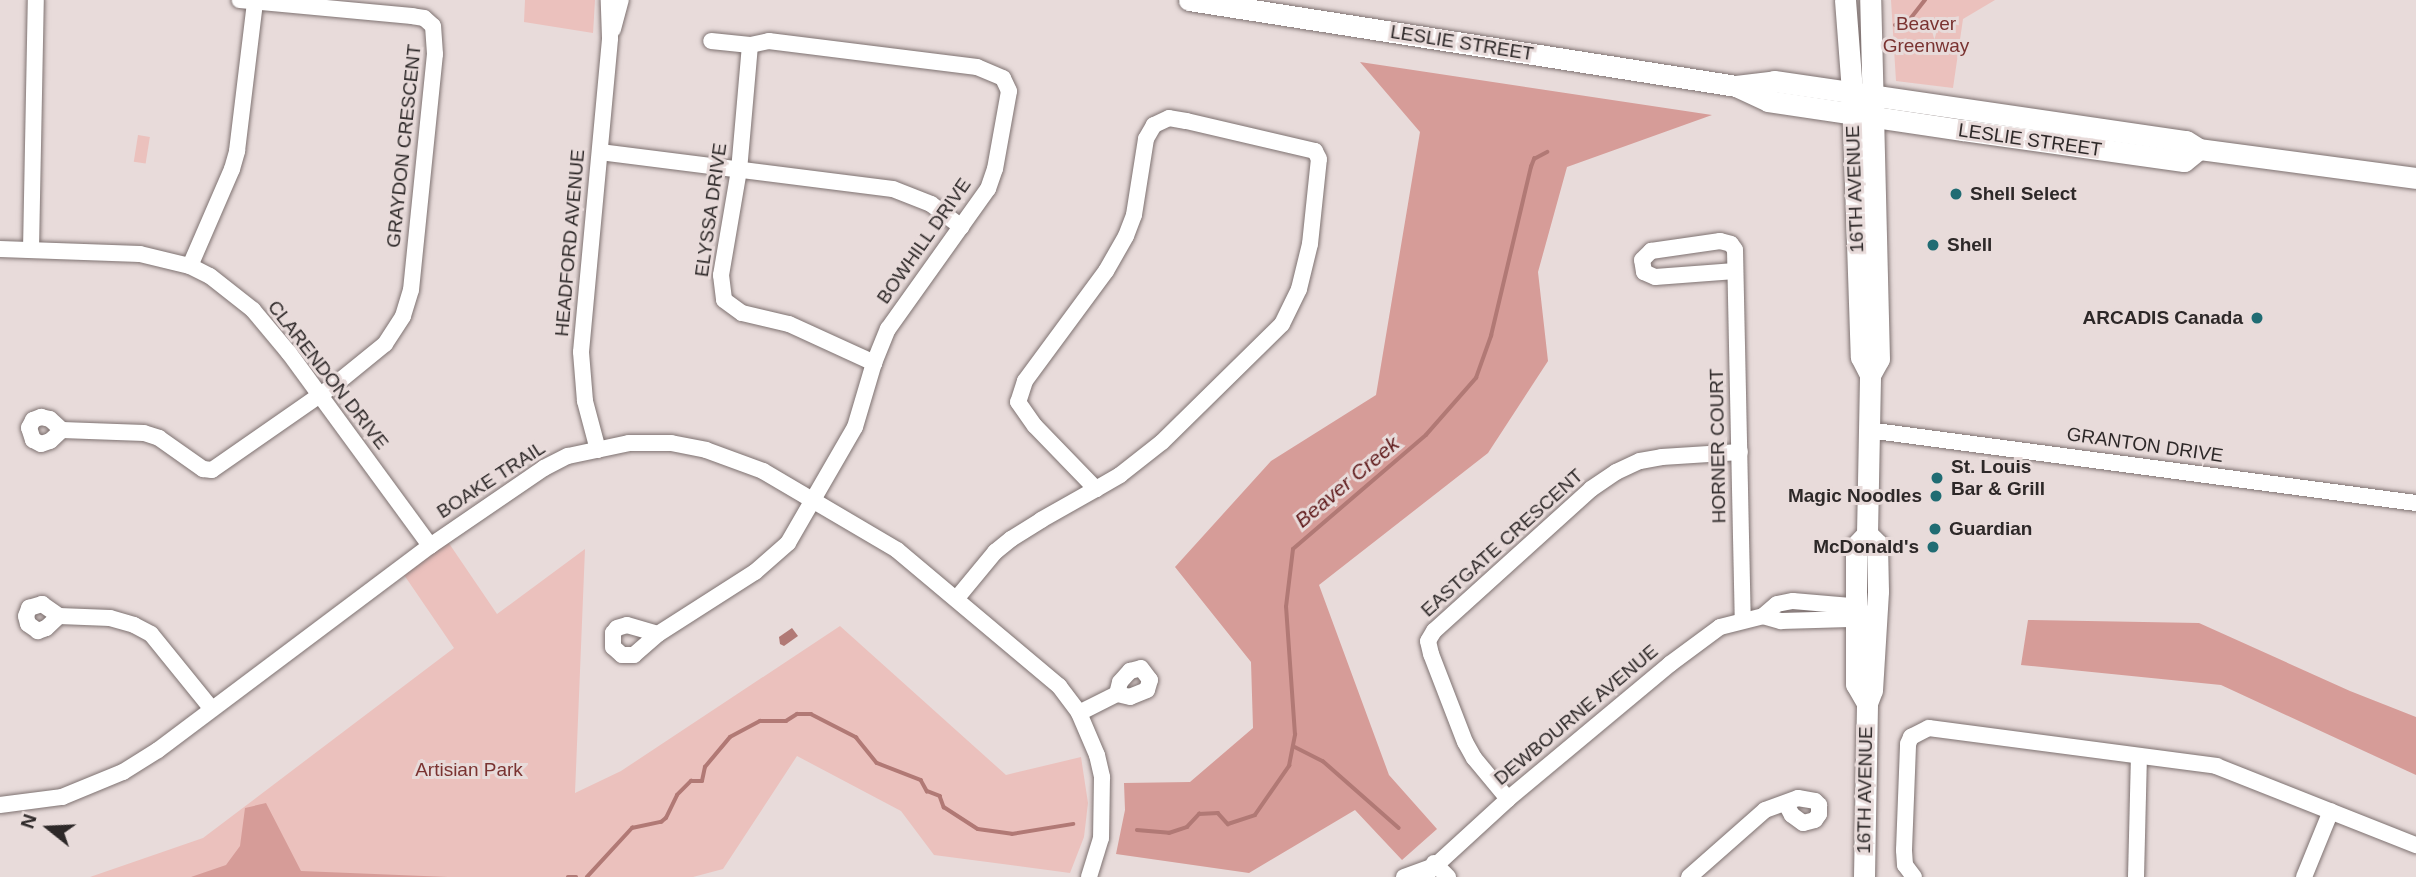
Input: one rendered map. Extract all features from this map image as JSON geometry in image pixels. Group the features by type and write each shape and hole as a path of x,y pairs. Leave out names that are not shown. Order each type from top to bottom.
{"main road":[{"name":"LESLIE STREET","path":"1189,0 1736,86 1774,81 1852,102 2186,141 2199,149 2416,178"},
{"name":"16TH AVENUE","path":"1845,0 1852,102 1861,357 1870,375"},
{"name":"16TH AVENUE","path":"1864,877 1867,704 1856,684 1866,613 1856,546 1867,534 1870,375 1879,359 1870,0"}],"street":[{"path":"31,250 36,0"},
{"name":"HEADFORD AVENUE","path":"598,450 584,393 581,352 610,38 609,0"},
{"name":"HEADFORD AVENUE","path":"610,38 621,0"},
{"name":"GRAYDON CRESCENT","path":"190,266 237,152 247,1 412,16 424,18 433,26 436,37 411,290 403,316 385,344 320,395"},
{"name":"BOWHILL DRIVE","path":"658,634 774,557 788,542 855,427 874,363 904,303 978,205 995,169 1009,91 1003,78 964,65 769,41 750,45 711,41"},
{"name":"ELYSSA DRIVE","path":"750,45 739,170 721,275 724,300 742,313 789,324 874,363"},
{"path":"957,598 995,552 1011,539 1096,489 1162,442 1282,324 1299,289 1310,244 1319,159 1315,151 1169,118 1154,125 1146,139 1134,215 1126,236 1106,271 1025,381 1018,402 1035,426 1096,489"},
{"path":"600,152 893,189 931,204 961,227"},
{"name":"HORNER COURT","path":"1735,271 1655,277 1644,272 1642,260 1651,251 1720,241 1731,244 1735,250 1743,619"},
{"name":"CLARENDON DRIVE","path":"0,249 140,254 190,266 210,276 253,310 320,395 430,546"},
{"path":"62,430 144,433 159,438 203,469 212,470 320,395"},
{"name":"GRANTON DRIVE","path":"1868,430 2416,503"},
{"name":"BOAKE TRAIL","path":"0,805 50,799 101,783 158,750 430,546 544,468 568,456 629,443 671,443 706,450 763,471 897,550 1059,686 1079,713 1097,755 1103,796 1101,838 1089,877"},
{"name":"EASTGATE CRESCENT","path":"1508,799 1474,758 1465,742 1431,653 1429,641 1434,631 1591,489 1616,472 1640,461 1662,457 1740,452"},
{"name":"DEWBOURNE AVENUE","path":"1404,877 1429,870 1508,799 1720,626 1763,616 1781,621 1850,619 1866,613"},
{"path":"59,616 110,618 151,634 211,708"},
{"path":"1079,713 1117,694"},
{"path":"1914,877 1905,865 1904,850 1907,758 1911,737 1920,730 1943,727 1956,732 2235,771 2416,845"},
{"path":"2136,877 2139,757"},
{"path":"1689,877 1749,821 1775,805 1786,804"},
{"path":"2304,877 2331,811"},
{"path":"1429,870 1448,877"}],"green space":[{"path":"525,0 595,0 593,33 524,22"},
{"name":"Beaver Greenway","path":"1891,0 1995,0 1963,19 1953,88 1896,81"},
{"path":"138,135 150,137 146,164 134,162"},
{"name":"Artisian Park","path":"444,536 497,614 585,549 575,793 621,771 840,626 1006,775 1081,757 1088,803 1084,837 1070,873 934,855 901,811 797,756 723,869 693,877 90,877 203,838 454,648 400,569"}],"shaded area":[{"path":"1360,62 1712,115 1567,167 1538,272 1548,361 1488,453 1319,585 1389,775 1437,829 1402,860 1355,810 1249,873 1116,854 1125,810 1124,783 1190,782 1253,728 1251,662 1175,567 1271,461 1376,395 1420,132"},
{"path":"2028,620 2199,623 2350,691 2416,717 2416,775 2221,685 2021,665"},
{"path":"792,628 798,636 784,646 780,644 779,637"},
{"path":"266,803 301,871 448,877 191,877 226,865 240,846 245,808"}],"waterway":[{"name":"Beaver Creek","path":"1895,25 1907,23 1925,0"},
{"name":"Beaver Creek","path":"1137,830 1169,833 1187,827 1199,814 1218,813 1228,824 1255,815 1289,766 1295,735 1286,607 1293,549 1426,435 1476,378 1491,336 1531,167 1534,159 1547,152"},
{"name":"Beaver Creek","path":"587,877 632,828 661,822 666,818 677,795 691,781 702,781 705,767 730,737 760,721 786,721 797,714 811,714 856,737 877,763 921,780 927,791 940,796 944,807 978,829 1012,834 1073,824"},
{"path":"1295,747 1323,761 1399,828"},
{"name":"Beaver Creek","path":"568,877 576,877"}],"place":[{"name":"Shell Select","path":"1956,194"},
{"name":"Shell","path":"1933,245"},
{"name":"ARCADIS Canada","path":"2257,318"},
{"name":"St. Louis Bar & Grill","path":"1937,478"},
{"name":"Magic Noodles","path":"1936,496"},
{"name":"Guardian","path":"1935,529"},
{"name":"McDonald's","path":"1933,547"}]}
